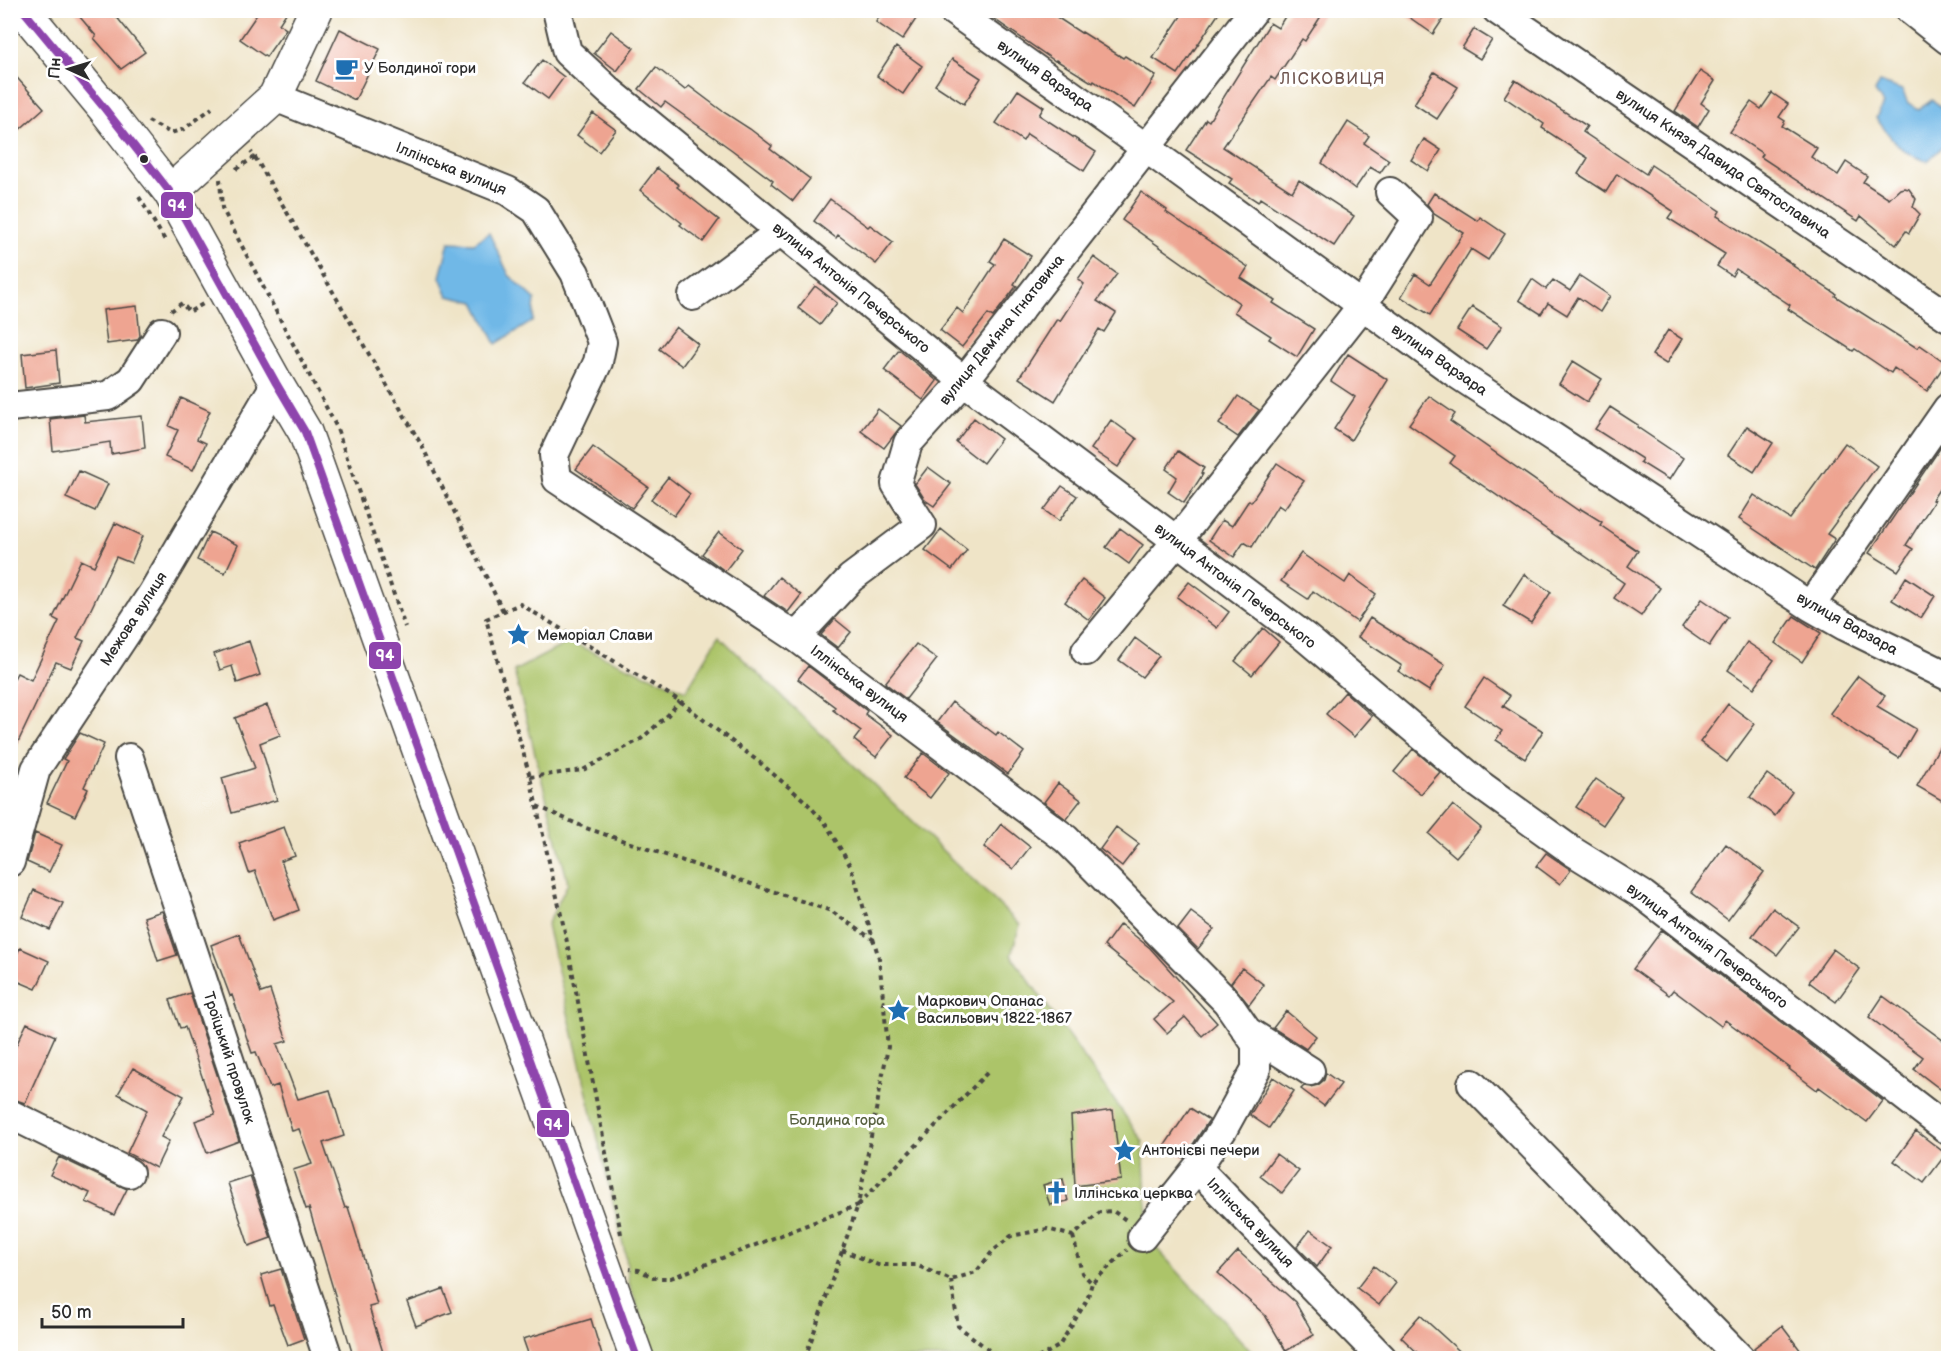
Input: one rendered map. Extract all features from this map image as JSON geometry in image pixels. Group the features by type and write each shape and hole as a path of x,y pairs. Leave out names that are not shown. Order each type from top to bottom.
{"main road":[{"path":"23,10 170,192 305,432 637,1359"},
{"path":"170,192 275,97 316,10"}],"street":[{"name":"вулиця Антонія Печерського","path":"557,10 567,52 609,91 963,381 1305,637 1479,783 1572,851 1643,895 1948,1130"},
{"name":"вулиця Варзара","path":"952,10 1454,372 1810,606 1845,626 1948,676"},
{"name":"вулиця Демʼяна Ігнатовича","path":"796,637 851,578 922,525 896,484 908,443 963,381 1254,10"},
{"name":"вулиця Князя Давида Святославича","path":"1497,10 1948,317"},
{"path":"1910,10 1948,39"},
{"name":"Іллінська вулиця","path":"275,97 508,191 536,210 575,273 602,342 598,362 554,455 557,479 796,637 1066,839 1227,1002 1256,1044 1256,1069 1222,1130 1197,1168 1382,1359"},
{"path":"1086,651 1177,541 1362,306 1418,218 1390,192"},
{"path":"693,297 781,231"},
{"path":"10,407 108,396 130,380 162,332"},
{"name":"Межова вулиця","path":"10,862 36,769 152,594 276,383"},
{"path":"1810,606 1948,408"},
{"name":"Троїцький провулок","path":"129,758 328,1359"},
{"path":"1247,1030 1310,1071"},
{"path":"1472,1084 1731,1349"},
{"path":"10,1114 129,1173"},
{"path":"1142,1237 1197,1168"}],"path":[{"path":"143,119 171,133 184,129 212,108"},
{"path":"255,157 422,446 503,611"},
{"path":"162,332 170,312 182,303 189,312 203,304"},
{"path":"622,1236 566,936 530,777 486,619 520,604 680,701 774,775 805,801 826,824 851,867 879,958 888,1047 858,1205 805,1359"},
{"path":"530,777 583,770 641,740 680,701"},
{"path":"537,806 586,828 831,911 874,941"},
{"path":"624,1269 639,1269 655,1278 671,1278 858,1205 987,1073"},
{"path":"1073,1236 1100,1212 1113,1211"},
{"path":"842,1251 878,1265 916,1265 951,1280 976,1272 992,1252 1011,1236 1047,1229 1073,1236"},
{"path":"1073,1236 1082,1273 1092,1283"},
{"path":"1038,1359 1059,1346 1087,1300 1092,1283 1142,1237"},
{"path":"951,1280 958,1326 999,1359"}],"green space":[{"name":"Болдина гора","path":"719,636 1020,925 1011,955 1143,1141 1148,1239 1257,1358 656,1358 629,1283 626,1257 547,925 568,883 514,671 569,642 686,691"}],"water":[{"path":"1880,82 1902,90 1908,103 1919,109 1932,100 1943,108 1945,131 1943,146 1928,161 1904,150 1876,118 1883,104 1875,92"},
{"path":"489,233 509,275 535,299 533,321 496,344 475,302 448,296 440,277 449,242 474,243"}],"building":[{"path":"74,10 111,10 145,52 121,69 94,38 96,36"},
{"path":"260,10 288,10 279,24 286,29 266,57 240,39"},
{"path":"883,10 922,10 902,40 876,22"},
{"path":"981,10 1046,10 1156,76 1135,108 1094,81 1093,83 1055,61"},
{"path":"1185,10 1221,10 1178,74 1153,58"},
{"path":"1289,10 1325,10 1305,41 1302,39 1275,80 1271,77 1223,147 1292,192 1299,180 1354,216 1334,246 1260,198 1258,202 1229,183 1232,179 1186,150 1206,119 1209,121 1270,23 1278,28"},
{"path":"1399,10 1449,10 1433,34"},
{"name":"У Болдиної гори","path":"340,29 380,49 355,100 316,81"},
{"path":"1474,29 1492,40 1480,59 1462,48"},
{"path":"611,31 634,48 617,71 594,53"},
{"path":"896,47 922,66 903,94 877,76"},
{"path":"952,59 981,78 964,104 935,85"},
{"path":"542,60 564,77 548,99 525,82"},
{"path":"656,67 685,90 689,86 750,129 772,146 770,149 810,179 793,201 771,184 773,181 732,150 665,102 661,107 639,89"},
{"path":"10,70 44,108 10,138"},
{"path":"1700,71 1715,81 1701,103 1709,109 1698,127 1675,111"},
{"path":"1434,72 1458,87 1437,119 1414,104"},
{"path":"1515,80 1587,126 1583,132 1646,174 1651,165 1720,211 1717,216 1794,265 1836,294 1835,296 1917,348 1920,345 1946,363 1927,391 1894,368 1891,373 1855,349 1853,351 1788,309 1790,305 1736,269 1732,276 1717,266 1725,254 1668,218 1673,211 1617,174 1606,192 1578,174 1588,158 1542,128 1544,124 1504,97"},
{"path":"1018,90 1044,107 1039,115 1096,152 1084,171 1027,134 1023,141 996,123"},
{"path":"1772,93 1788,104 1779,117 1785,121 1782,126 1817,148 1811,157 1838,175 1846,162 1867,176 1863,182 1889,199 1900,189 1909,189 1916,199 1913,207 1920,214 1909,233 1906,231 1896,245 1861,216 1858,221 1761,157 1763,154 1730,132 1751,102 1761,109"},
{"path":"593,113 616,130 599,152 577,135"},
{"path":"1348,122 1369,136 1364,143 1389,160 1380,173 1370,167 1355,189 1322,163"},
{"path":"1424,139 1441,150 1428,171 1411,160"},
{"path":"657,168 719,220 703,242 640,190"},
{"path":"1141,192 1167,210 1166,212 1248,267 1241,278 1275,300 1273,303 1314,329 1297,357 1269,339 1271,336 1234,312 1239,303 1122,220"},
{"path":"1434,193 1478,221 1480,217 1505,234 1488,260 1471,249 1430,315 1401,297 1415,274 1430,284 1464,233 1434,214 1427,204"},
{"path":"830,199 893,242 876,264 838,235 836,238 814,221"},
{"path":"1004,239 1031,256 1014,284 1017,286 993,317 988,314 962,347 940,330 957,308 963,313 995,264 990,261"},
{"path":"1094,257 1117,274 1097,301 1116,313 1104,332 1099,329 1055,401 1019,378 1057,319 1060,321 1084,284 1078,279"},
{"path":"1580,276 1610,296 1600,312 1578,297 1567,315 1548,303 1541,314 1519,300 1532,279 1546,289 1553,280 1570,291"},
{"path":"815,286 837,303 820,325 798,308"},
{"path":"137,306 140,336 137,340 107,344 103,310"},
{"path":"1472,307 1502,326 1486,349 1457,330"},
{"path":"676,327 698,344 682,366 659,349"},
{"path":"1668,330 1682,339 1666,364 1652,355"},
{"path":"56,350 59,383 25,388 22,354"},
{"path":"899,350 937,381 923,400 884,370"},
{"path":"1348,354 1388,380 1351,440 1334,429 1355,397 1331,381"},
{"path":"1573,361 1602,379 1587,402 1559,384"},
{"path":"1238,396 1259,410 1238,437 1219,424"},
{"path":"1429,396 1455,414 1450,421 1579,511 1581,509 1602,522 1600,525 1638,551 1628,566 1660,588 1641,616 1614,598 1624,583 1450,463 1455,456 1409,424"},
{"path":"181,398 210,411 197,439 206,443 193,470 165,457 178,430 169,426"},
{"path":"1610,407 1683,458 1669,480 1640,462 1642,459 1595,429"},
{"path":"878,409 901,426 884,448 861,431"},
{"path":"84,415 85,422 142,416 145,448 111,454 110,442 53,451 50,419"},
{"path":"974,418 1001,439 983,463 956,442"},
{"path":"1111,420 1137,439 1118,467 1091,449"},
{"path":"1747,426 1773,443 1754,472 1728,455"},
{"path":"1947,438 1948,476 1906,545 1913,549 1898,571 1869,553"},
{"path":"1845,443 1877,466 1827,534 1835,539 1815,570 1739,519 1754,495 1790,519"},
{"path":"593,447 648,487 632,508 576,469"},
{"path":"1178,451 1204,468 1201,473 1203,474 1184,503 1168,492 1177,477 1166,469"},
{"path":"1277,463 1304,481 1284,509 1278,505 1252,547 1244,542 1234,557 1209,540 1222,520 1232,526"},
{"path":"928,467 951,484 934,506 925,500 915,484"},
{"path":"79,471 108,484 95,511 66,498"},
{"path":"668,477 690,494 674,516 651,499"},
{"path":"1062,486 1077,496 1059,521 1044,510"},
{"path":"115,523 143,536 131,563 116,557 77,638 84,641 71,668 56,662 10,759 10,686 17,673 31,680 59,621 53,618 81,560 94,566"},
{"path":"1120,528 1143,545 1129,564 1106,547"},
{"path":"941,529 967,550 952,570 925,550"},
{"path":"210,532 238,545 225,573 197,560"},
{"path":"719,532 742,549 725,571 702,554"},
{"path":"1301,553 1345,583 1350,575 1376,594 1357,622 1313,591 1308,599 1281,581"},
{"path":"1524,574 1551,592 1531,623 1503,606"},
{"path":"779,577 801,595 788,612 764,596"},
{"path":"1906,577 1935,596 1921,618 1892,600"},
{"path":"1082,580 1105,598 1089,620 1065,602"},
{"path":"1189,582 1229,612 1217,628 1177,597"},
{"path":"1702,599 1728,617 1709,646 1682,627"},
{"path":"1794,616 1821,633 1802,662 1775,643"},
{"path":"1370,618 1445,665 1429,691 1398,671 1402,666 1358,637"},
{"path":"835,619 851,632 838,648 821,635"},
{"path":"1263,628 1279,642 1252,675 1235,661"},
{"path":"1135,638 1159,656 1142,677 1119,660"},
{"path":"249,641 260,675 237,683 232,666 220,670 214,654"},
{"path":"1747,642 1774,660 1754,688 1728,670"},
{"path":"916,644 937,659 906,699 885,683"},
{"path":"808,666 867,711 865,714 893,735 876,757 854,740 861,731 833,710 835,707 798,679"},
{"path":"1858,676 1885,696 1877,706 1916,729 1899,758 1830,713"},
{"path":"1484,678 1510,696 1503,706 1543,731 1525,759 1496,740 1502,731 1465,706"},
{"path":"1345,692 1372,716 1354,737 1326,714"},
{"path":"952,702 996,735 998,732 1024,752 1008,774 937,722"},
{"path":"1728,704 1755,724 1727,762 1700,742"},
{"path":"267,705 280,735 260,743 277,800 232,813 222,778 255,768 235,718"},
{"path":"1948,732 1948,804 1917,786"},
{"path":"80,733 104,744 84,787 88,789 75,816 47,803 67,761 63,759"},
{"path":"1413,749 1440,772 1421,794 1394,772"},
{"path":"923,753 949,773 930,798 904,778"},
{"path":"1767,774 1792,792 1775,816 1750,797"},
{"path":"1596,779 1622,797 1603,825 1576,807"},
{"path":"1058,783 1081,800 1066,819 1044,802"},
{"path":"1453,805 1481,828 1456,857 1429,834"},
{"path":"1001,824 1030,847 1013,869 984,847"},
{"path":"284,827 295,856 281,861 299,910 273,920 255,871 249,873 239,843"},
{"path":"1116,827 1139,844 1122,866 1100,849"},
{"path":"35,833 62,845 49,872 27,862"},
{"path":"1726,844 1764,872 1728,920 1691,892"},
{"path":"1546,853 1571,870 1560,884 1536,866"},
{"path":"34,890 63,903 50,930 22,917"},
{"path":"1773,908 1799,927 1777,955 1752,936"},
{"path":"162,911 177,955 158,961 144,917"},
{"path":"1191,912 1214,929 1198,949 1178,929"},
{"path":"1120,924 1150,948 1217,1023 1202,1036 1185,1017 1167,1033 1154,1019 1173,1002 1104,946"},
{"path":"1662,930 1883,1101 1867,1122 1819,1087 1817,1090 1725,1020 1721,1026 1673,990 1669,995 1633,969"},
{"path":"239,934 261,993 270,990 287,1041 277,1044 298,1099 330,1090 344,1136 323,1143 345,1208 348,1207 377,1305 369,1307 385,1359 354,1359 309,1208 306,1209 293,1170 312,1164 299,1129 292,1131 278,1085 270,1088 256,1052 252,1053 232,995 230,996 211,945"},
{"path":"20,948 49,961 36,989 10,978 10,969"},
{"path":"1833,949 1860,969 1836,1002 1809,982"},
{"path":"1242,968 1264,985 1249,1005 1231,983"},
{"path":"190,993 239,1141 207,1153 195,1121 215,1114 185,1027 180,1028 170,1000"},
{"path":"1883,996 1948,1044 1948,1095 1914,1069 1923,1057 1869,1017"},
{"path":"1286,1011 1316,1036 1306,1049 1273,1028"},
{"path":"27,1023 55,1036 25,1103 10,1098 10,1058"},
{"path":"133,1068 184,1096 161,1137 169,1141 156,1168 127,1153 147,1110 118,1094"},
{"path":"1326,1073 1341,1084 1324,1106 1301,1089 1304,1086 1318,1085 1324,1080"},
{"path":"1273,1077 1294,1091 1269,1128 1250,1115"},
{"path":"1190,1108 1209,1120 1184,1158 1165,1145"},
{"path":"1113,1110 1121,1180 1075,1186 1071,1116"},
{"path":"1916,1131 1946,1154 1924,1183 1894,1161"},
{"path":"1276,1154 1299,1171 1282,1193 1260,1176"},
{"path":"59,1157 127,1189 114,1215 86,1202 90,1193 50,1175"},
{"path":"250,1176 271,1238 249,1246 228,1183"},
{"name":"Іллінська церква","path":"1063,1179 1068,1201 1050,1205 1043,1185"},
{"path":"1310,1230 1332,1246 1317,1267 1297,1247"},
{"path":"1238,1251 1295,1302 1314,1335 1286,1351 1265,1315 1218,1273"},
{"path":"1374,1266 1396,1283 1379,1305 1357,1288"},
{"path":"281,1269 304,1339 288,1345 273,1305 270,1306 261,1275"},
{"path":"443,1289 452,1312 416,1326 407,1302"},
{"path":"1420,1315 1468,1359 1424,1359 1401,1337"},
{"path":"591,1319 603,1359 530,1359 523,1339"},
{"path":"1782,1326 1807,1359 1762,1359 1754,1348"}],"transit line":[{"name":"94","path":"23,10 170,192 305,432 637,1358"}],"place":[{"name":"У Болдиної гори","path":"346,68"},
{"name":"Меморіал Слави","path":"519,635"},
{"name":"Маркович Опанас Васильович 1822-1867","path":"899,1010"},
{"name":"Антонієві печери","path":"1124,1150"},
{"name":"Іллінська церква","path":"1056,1193"}],"district":[{"name":"ЛІСКОВИЦЯ","path":"1333,79"}]}
